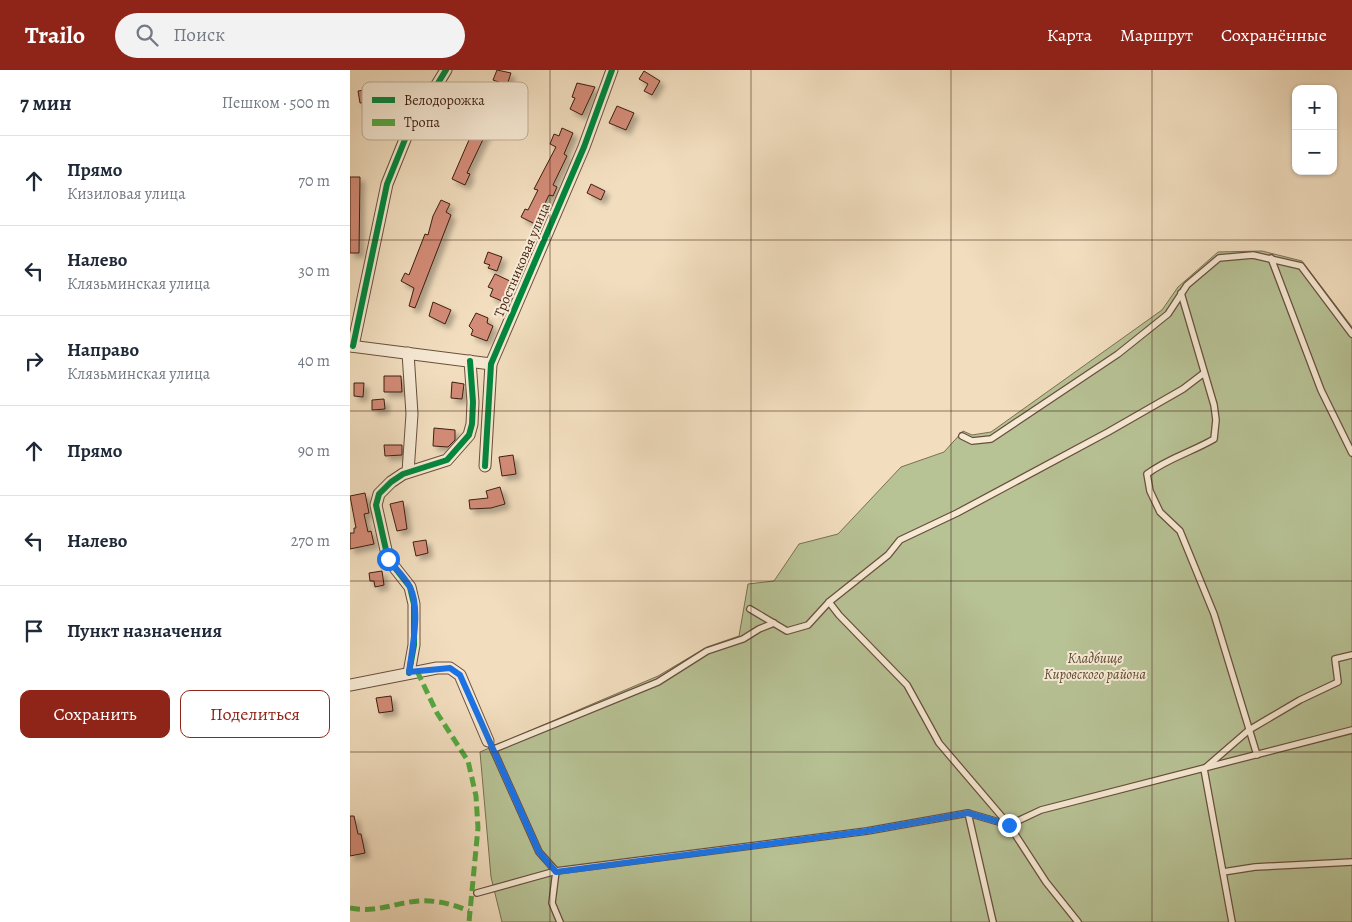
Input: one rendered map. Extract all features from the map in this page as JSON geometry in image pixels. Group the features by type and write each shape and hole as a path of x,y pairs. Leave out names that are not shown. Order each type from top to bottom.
{"street":[{"path":"439,82 446,70"},
{"name":"Тростниковая улица","path":"485,466 491,364 584,147 612,70"},
{"path":"405,140 387,184 351,346 491,364"},
{"path":"408,353 412,414 408,472"},
{"path":"409,672 414,645 414,604 410,587 388,559 376,505 379,494 391,482 408,472 447,460 469,435 472,424 473,402 470,362"},
{"path":"350,685 409,672 450,668 460,675 491,745"}],"lane":[{"path":"962,436 972,441 991,439 1118,354 1168,314 1187,285 1219,258 1253,255 1301,266 1352,334"},
{"path":"1270,258 1321,390 1352,453"},
{"path":"1181,293 1216,420 1214,438 1190,452 1165,460 1148,474 1150,491 1160,512 1180,531 1214,614 1257,755"},
{"path":"750,609 786,631 808,625 829,602 888,555 900,540 957,513 1108,432 1183,389 1204,373"},
{"path":"829,602 838,615 908,685 939,743 1009,825 1046,882 1078,922"},
{"path":"560,922 552,903 556,872 539,852 491,745 658,682 707,651 743,639 759,629 774,623"},
{"path":"1204,769 1249,730 1300,700 1338,682 1335,659 1352,655"},
{"path":"477,893 556,872 867,831 968,813 1009,825 1041,810 1352,730"},
{"path":"1204,769 1232,922"},
{"path":"968,813 993,922"},
{"path":"1223,872 1255,867 1352,862"}],"green space":[{"name":"Кладбище Кировского района","path":"1262,251 1302,261 1352,327 1352,922 502,922 491,877 480,752 658,676 707,647 739,636 748,584 774,581 799,544 838,534 901,467 944,452 963,431 972,435 991,432 1162,310 1178,287 1218,252"}],"building":[{"path":"497,70 511,73 508,82 493,80"},
{"path":"644,71 660,81 652,95 644,91 648,84 639,79"},
{"path":"577,83 595,87 582,115 570,109 575,98 572,97"},
{"path":"362,90 362,103 360,103 358,91"},
{"path":"617,106 634,113 626,130 609,123"},
{"path":"562,128 573,133 564,154 567,156 553,185 557,187 553,196 549,195 535,224 521,217 525,209 528,210 538,190 534,189 556,147 550,144 554,134 559,136"},
{"path":"469,140 483,140 467,173 470,174 465,185 452,179"},
{"path":"350,177 360,177 359,253 350,253"},
{"path":"591,184 605,191 601,200 587,193"},
{"path":"441,200 450,204 446,212 451,215 415,308 409,306 414,288 401,281 405,273 409,275 425,234 428,235 433,216"},
{"path":"488,252 502,257 497,271 488,268 490,265 484,263"},
{"path":"495,274 512,282 502,301 490,296 493,289 488,287"},
{"path":"433,302 451,310 445,324 429,316"},
{"path":"476,313 488,318 487,323 493,326 487,341 471,335 473,330 469,326"},
{"path":"384,376 401,376 402,392 384,392"},
{"path":"452,382 464,384 462,399 451,398"},
{"path":"354,383 364,383 363,397 354,396"},
{"path":"384,399 385,409 372,410 372,400"},
{"path":"434,428 455,430 455,440 448,447 433,446"},
{"path":"384,445 402,445 402,455 385,456"},
{"path":"513,455 516,474 502,476 499,457"},
{"path":"500,487 505,504 491,508 470,509 469,500 488,498 486,491"},
{"path":"365,493 369,513 364,514 368,532 371,531 374,544 350,549 350,533 354,533 354,528 356,528 350,496"},
{"path":"403,501 407,529 397,531 390,504"},
{"path":"426,540 428,553 416,556 413,542"},
{"path":"382,571 384,585 375,587 374,581 370,581 369,573"},
{"path":"391,696 393,711 379,713 376,698"},
{"path":"350,816 354,816 358,834 361,834 365,853 350,856"}],"marked path":[{"path":"417,671 437,713 468,761 476,796 478,828 469,922"},
{"path":"350,908 377,909 410,902 432,901 457,906 469,911"}],"cycle path":[{"path":"439,82 446,70"},
{"path":"485,466 491,364 584,147 612,70"},
{"path":"353,346 387,184 405,140"},
{"path":"409,673 414,645 414,604 410,587 388,559 376,505 379,494 391,482 403,474 447,460 469,435 472,424 473,402 470,361"}],"route":[{"path":"388,559 410,587 414,604 414,645 409,672 450,668 460,675 539,852 556,872 867,831 968,813 1009,825"}]}
